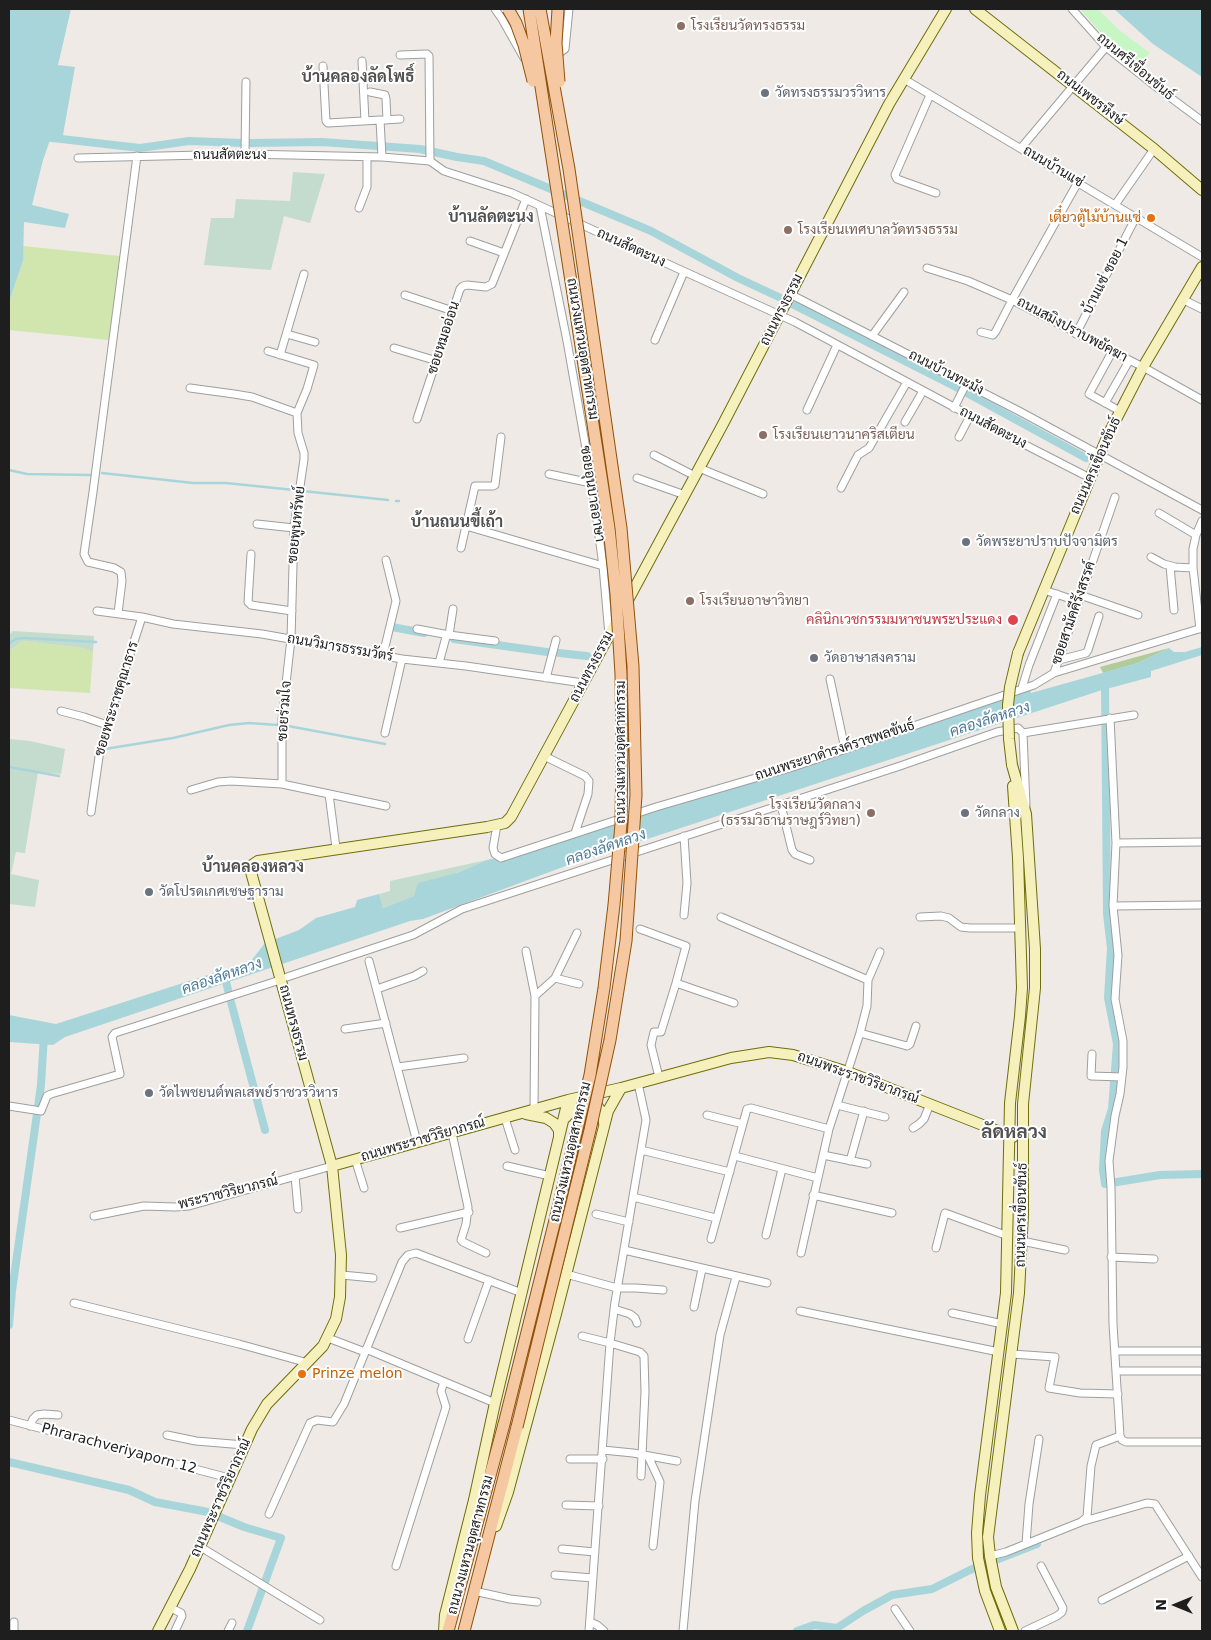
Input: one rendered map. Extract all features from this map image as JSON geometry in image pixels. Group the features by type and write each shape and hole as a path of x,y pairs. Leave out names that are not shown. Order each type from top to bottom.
{"main road":[{"path":"508,9 516,23 526,53 553,170"},
{"name":"ถนนวงแหวนอุตสาหกรรม","path":"448,1631 504,1424 590,1074 604,988 621,824 621,684 614,575 600,462 529,9"},
{"name":"ถนนวงแหวนอุตสาหกรรม","path":"464,1631 517,1427 590,1130 610,1040 626,941 636,795 633,666 626,568 569,169 540,9"},
{"path":"558,9 556,43 569,169"},
{"name":"ถนนทรงธรรม","path":"332,1166 266,929 251,872 252,865 258,861 336,848 497,825 505,823 511,817 685,495 889,104 946,9"},
{"name":"ถนนเพชรหึงษ์","path":"975,9 1154,149 1202,190"},
{"name":"ถนนนครเขื่อนขันธ์","path":"1000,1631 984,1591 977,1547 980,1496 1007,1284 1008,1137 1022,988 1021,928 1009,739 1008,705 1010,687 1018,653 1100,454 1143,368 1202,267"},
{"name":"ถนนนครเขื่อนขันธ์","path":"1012,765 1026,814 1035,949 1035,988 1023,1104 1020,1294 990,1516 989,1543 990,1561 996,1588 1013,1631"},
{"name":"ถนนพระราชวิริยาภรณ์","path":"158,1631 171,1608 252,1429 267,1404 318,1353 328,1338 336,1319 342,1275 332,1166 568,1100 731,1058 769,1052 793,1054 848,1072 1008,1137 1022,1139"},
{"name":"ถนนวงแหวนอุตสาหกรรม","path":"475,1587 508,1492 608,1110 620,1088"},
{"name":"ถนนวงแหวนอุตสาหกรรม","path":"444,1631 445,1615 472,1509 495,1403 568,1100"},
{"path":"564,1120 572,1110 584,1104 598,1108 603,1114 604,1122 598,1152"},
{"path":"521,1113 546,1118 554,1123 559,1130 560,1138"},
{"path":"1009,1192 1023,1192"},
{"path":"991,1416 1004,1418"}],"street":[{"path":"495,9 525,60 538,61 551,59 564,49 568,9"},
{"name":"ถนนศรีเขื่อนขันธ์","path":"1072,9 1106,47 1154,86 1202,121"},
{"path":"1021,148 1106,47"},
{"path":"400,55 426,54 429,56 430,159"},
{"path":"362,61 365,121"},
{"path":"323,66 326,121 328,123 400,119"},
{"name":"ถนนบ้านแซ่","path":"904,79 1202,257"},
{"path":"245,154 246,82"},
{"path":"370,92 385,95 386,98 381,141 382,154"},
{"path":"930,95 895,175 897,179 936,193"},
{"path":"1115,205 1154,149"},
{"name":"ถนนสัตตะนง","path":"78,158 245,154 367,156 382,154 430,159 444,171 512,192 779,315 1090,478"},
{"path":"118,613 122,580 121,572 114,568 88,562 84,554 94,492 137,156"},
{"path":"359,208 367,187 367,156"},
{"name":"ถนนสมิงปราบพยัคฆา","path":"1078,182 1012,300 1202,400"},
{"name":"ซอยหมออ่อน","path":"417,419 463,286 486,287 492,284 526,199"},
{"name":"ซอยอุนบาลอาษา","path":"540,206 567,341 591,483 603,566 609,635"},
{"name":"บ้านแซ่ ซอย 1","path":"1076,334 1136,218"},
{"path":"470,241 504,253"},
{"path":"927,268 968,281 1012,300 993,335 981,332"},
{"path":"655,340 684,272"},
{"path":"280,355 304,274"},
{"path":"872,336 904,292"},
{"name":"ถนนบ้านทะมัง","path":"790,294 1100,454 1202,510"},
{"path":"405,296 454,312"},
{"path":"1184,300 1202,309"},
{"path":"287,334 315,342"},
{"path":"807,410 837,345"},
{"path":"394,348 437,362"},
{"name":"ซอยพูนทรัพย์","path":"268,351 314,365 307,389 297,412 298,433 304,459 294,528 291,639"},
{"path":"1112,352 1090,394 1120,411"},
{"path":"1105,403 1129,361"},
{"path":"841,488 858,455 869,448 906,382"},
{"path":"954,408 966,385"},
{"path":"190,388 252,398 297,412"},
{"path":"905,422 923,391"},
{"path":"959,437 970,416"},
{"path":"461,548 475,485 495,485 502,437"},
{"path":"654,455 697,472 763,494"},
{"path":"549,474 591,483"},
{"path":"637,478 685,495"},
{"name":"ซอยสามัคคีรังสรรค์","path":"1054,673 1115,497"},
{"path":"1158,513 1196,535"},
{"path":"1201,629 1193,568 1193,549 1202,521"},
{"path":"257,524 294,528"},
{"path":"466,526 603,566"},
{"path":"251,554 248,602 251,605 292,611"},
{"path":"1151,557 1170,566 1193,568"},
{"path":"383,655 396,600 386,560"},
{"path":"1170,566 1174,610"},
{"path":"1044,590 1138,614"},
{"path":"1022,688 1057,594"},
{"path":"439,664 446,637 449,635 454,609"},
{"name":"ถนนวิมารธรรมวัตร์","path":"97,611 142,616 173,624 262,634 402,659 583,683"},
{"name":"ซอยพระราชคุณาธาร","path":"91,812 99,757 107,725 142,616"},
{"path":"1058,660 1086,653 1100,616"},
{"path":"417,629 495,641"},
{"name":"ถนนพระยาดำรงค์ราชพลขันธ์","path":"497,825 493,848 495,854 500,858 656,807 793,767 1034,685 1054,673 1201,629"},
{"name":"ซอยร่วมใจ","path":"282,784 282,719 291,639"},
{"path":"546,678 556,640"},
{"path":"385,733 402,659"},
{"path":"830,679 845,749"},
{"path":"61,712 84,716 107,725"},
{"path":"1024,733 1134,715"},
{"path":"1108,719 1116,843 1113,906 1118,955 1115,1000 1123,1041 1117,1077 1109,1161 1111,1256 1120,1436 1126,1442 1202,1442"},
{"path":"9,1106 42,1111 47,1096 51,1094 120,1074 112,1037 115,1032 413,935 462,909 782,805 997,732 1018,728 1024,733 1027,790 1026,814"},
{"path":"544,756 585,776 589,781 588,794 575,833"},
{"path":"191,790 218,782 231,781 282,784 386,806"},
{"path":"328,794 336,848"},
{"path":"782,805 792,850 795,854 810,860"},
{"path":"684,836 687,884 684,915"},
{"path":"1116,843 1202,842"},
{"path":"1113,906 1202,905"},
{"path":"920,917 941,916 949,918 961,927 970,928 1021,928"},
{"path":"721,917 868,980"},
{"path":"640,930 686,946 661,1032 654,1032 651,1045 659,1077"},
{"path":"535,996 555,978 577,933"},
{"path":"526,951 535,996 534,1110"},
{"path":"801,1253 829,1129 867,1006 868,980 880,952"},
{"path":"369,961 417,1142"},
{"path":"377,989 423,971"},
{"path":"555,978 579,984"},
{"path":"676,983 734,1003"},
{"path":"345,1030 386,1023"},
{"path":"860,1033 907,1046 910,1044 916,1026"},
{"path":"1092,1054 1091,1076 1117,1077"},
{"path":"398,1067 464,1058"},
{"path":"589,1631 610,1342 617,1288 646,1120 638,1083"},
{"path":"913,1128 924,1119 930,1104"},
{"path":"837,1105 885,1117"},
{"path":"711,1239 748,1108 829,1129"},
{"path":"850,1160 864,1111"},
{"path":"707,1116 743,1124"},
{"path":"505,1118 515,1150"},
{"path":"452,1132 469,1212 461,1240 486,1253"},
{"path":"641,1150 730,1172"},
{"path":"824,1154 867,1164"},
{"path":"734,1156 818,1178"},
{"path":"356,1159 364,1188"},
{"name":"พระราชวิริยาภรณ์","path":"94,1216 144,1206 190,1206 332,1166"},
{"path":"508,1166 550,1176"},
{"path":"766,1235 782,1169"},
{"path":"295,1176 298,1209"},
{"path":"813,1196 892,1212"},
{"path":"633,1197 716,1218"},
{"path":"400,1228 469,1212"},
{"path":"936,1248 945,1213 1008,1236"},
{"path":"596,1214 629,1222"},
{"path":"1022,1241 1065,1250"},
{"path":"624,1250 767,1283"},
{"path":"269,1514 310,1424 317,1420 330,1422 336,1417 344,1404 402,1262 408,1254 416,1253 522,1292"},
{"path":"1111,1256 1154,1259"},
{"path":"694,1307 702,1269"},
{"path":"566,1274 617,1288 663,1290"},
{"path":"342,1275 373,1278"},
{"path":"683,1631 695,1502 720,1334 736,1277"},
{"path":"468,1339 489,1280"},
{"path":"74,1303 308,1363"},
{"path":"614,1309 630,1314 637,1323"},
{"path":"800,1310 999,1352"},
{"path":"952,1313 1003,1324"},
{"path":"582,1336 610,1342 640,1352 644,1356 645,1455 641,1476"},
{"path":"328,1338 366,1350 495,1403"},
{"path":"1115,1351 1202,1351"},
{"path":"1012,1354 1054,1358 1049,1388 1080,1393 1118,1394"},
{"path":"1116,1370 1202,1371"},
{"path":"396,1566 446,1407 441,1391 444,1382"},
{"path":"30,1426 37,1415 58,1415"},
{"name":"Phrarachveriyaporn 12","path":"10,1420 229,1478"},
{"path":"168,1435 244,1445"},
{"path":"1081,1522 1089,1514 1091,1466 1096,1445 1120,1436"},
{"path":"1026,1544 1028,1504 1039,1439"},
{"path":"603,1450 677,1461"},
{"path":"645,1455 660,1482 653,1546"},
{"path":"570,1459 603,1459"},
{"path":"990,1561 1081,1522 1147,1503 1154,1504 1202,1577"},
{"path":"566,1505 599,1506"},
{"path":"199,1546 320,1620"},
{"path":"562,1549 595,1552"},
{"path":"1102,1600 1189,1556"},
{"path":"1025,1631 1057,1616 1062,1612 1063,1608 1041,1566"},
{"path":"556,1575 593,1578"},
{"path":"475,1587 510,1599 537,1602"},
{"path":"171,1608 182,1616 175,1631"},
{"path":"895,1609 910,1631"},
{"path":"14,1622 14,1631"},
{"path":"590,1622 604,1631"},
{"path":"228,1631 232,1624"}],"green space":[{"path":"1080,9 1098,9 1119,30 1150,53 1140,64 1110,43"},
{"path":"293,172 325,174 310,223 284,216 271,270 204,265 211,218 234,218 236,199 290,201"},
{"path":"23,246 120,256 109,340 9,330 9,302 23,261"},
{"path":"13,631 94,636 93,652 83,648 23,641 9,651 9,635"},
{"path":"23,641 83,648 93,652 90,693 9,688 9,651"},
{"path":"1169,648 1138,663 1103,673 1100,667"},
{"path":"9,739 30,741 65,749 61,774 38,772 25,853 16,852 11,874 39,880 35,907 9,904"},
{"path":"487,860 457,873 414,896 383,908 379,894 390,891 390,881"}],"water":[{"path":"9,9 71,9 58,65 75,67 63,135 50,140 32,205 69,214 65,228 24,222 23,261 9,302"},
{"path":"1114,9 1202,9 1202,77 1153,44"},
{"name":"คลองลัดหลวง","path":"1202,647 1202,655 1151,671 1151,677 1099,691 571,864 423,919 410,921 65,1037 53,1045 9,1042 9,1015 56,1024 251,961 265,943 299,930 316,918 355,907 357,900 379,894 383,908 414,896 418,883 457,873 487,860 532,850 1030,689 1031,693 1138,663 1169,648 1174,652 1185,652"}],"waterway":[{"path":"44,137 140,148 189,141 243,143"},
{"path":"251,143 322,142 420,149 484,161 651,231 738,278 783,299"},
{"path":"792,304 956,387 1086,458"},
{"path":"9,470 27,474 90,475"},
{"path":"102,473 193,483 226,483 294,490"},
{"path":"303,491 388,500"},
{"path":"392,627 424,633"},
{"path":"9,643 16,639 24,638 96,642"},
{"path":"454,639 547,652"},
{"path":"559,653 587,656"},
{"path":"1105,683 1107,914 1111,948 1108,998 1117,1044 1112,1109 1105,1131 1103,1170 1105,1184 1160,1175 1202,1174"},
{"path":"105,749 173,738 229,725 249,723 278,725"},
{"path":"288,726 385,744"},
{"path":"9,767 59,776"},
{"name":"คลองลัดหลวง","path":"225,977 228,990"},
{"path":"231,1002 265,1130"},
{"path":"9,1325 12,1291 41,1085 44,1035"},
{"path":"9,1462 129,1490 155,1502 208,1512 244,1527 281,1538 247,1631"},
{"path":"797,1631 814,1625 837,1628 892,1595 932,1589 970,1570 1037,1544"}],"place":[{"name":"โรงเรียนวัดทรงธรรม","path":"681,26"},
{"name":"วัดทรงธรรมวรวิหาร","path":"765,93"},
{"name":"เตี๋ยวตู้ไม้บ้านแซ่","path":"1151,218"},
{"name":"โรงเรียนเทศบาลวัดทรงธรรม","path":"788,230"},
{"name":"โรงเรียนเยาวนาคริสเตียน","path":"763,435"},
{"name":"วัดพระยาปราบปัจจามิตร","path":"966,542"},
{"name":"โรงเรียนอาษาวิทยา","path":"690,601"},
{"name":"คลินิกเวชกรรมมหาชนพระประแดง","path":"1013,620"},
{"name":"วัดอาษาสงคราม","path":"814,658"},
{"name":"โรงเรียนวัดกลาง (ธรรมวิธานราษฎร์วิทยา)","path":"871,813"},
{"name":"วัดกลาง","path":"965,813"},
{"name":"วัดโปรดเกศเชษฐาราม","path":"149,892"},
{"name":"วัดไพชยนต์พลเสพย์ราชวรวิหาร","path":"149,1093"},
{"name":"Prinze melon","path":"302,1374"}],"district":[{"name":"บ้านคลองลัดโพธิ์","path":"358,78"},
{"name":"บ้านลัดตะนง","path":"491,218"},
{"name":"บ้านถนนขี้เถ้า","path":"457,523"},
{"name":"บ้านคลองหลวง","path":"253,868"},
{"name":"ลัดหลวง","path":"1014,1133"}]}
